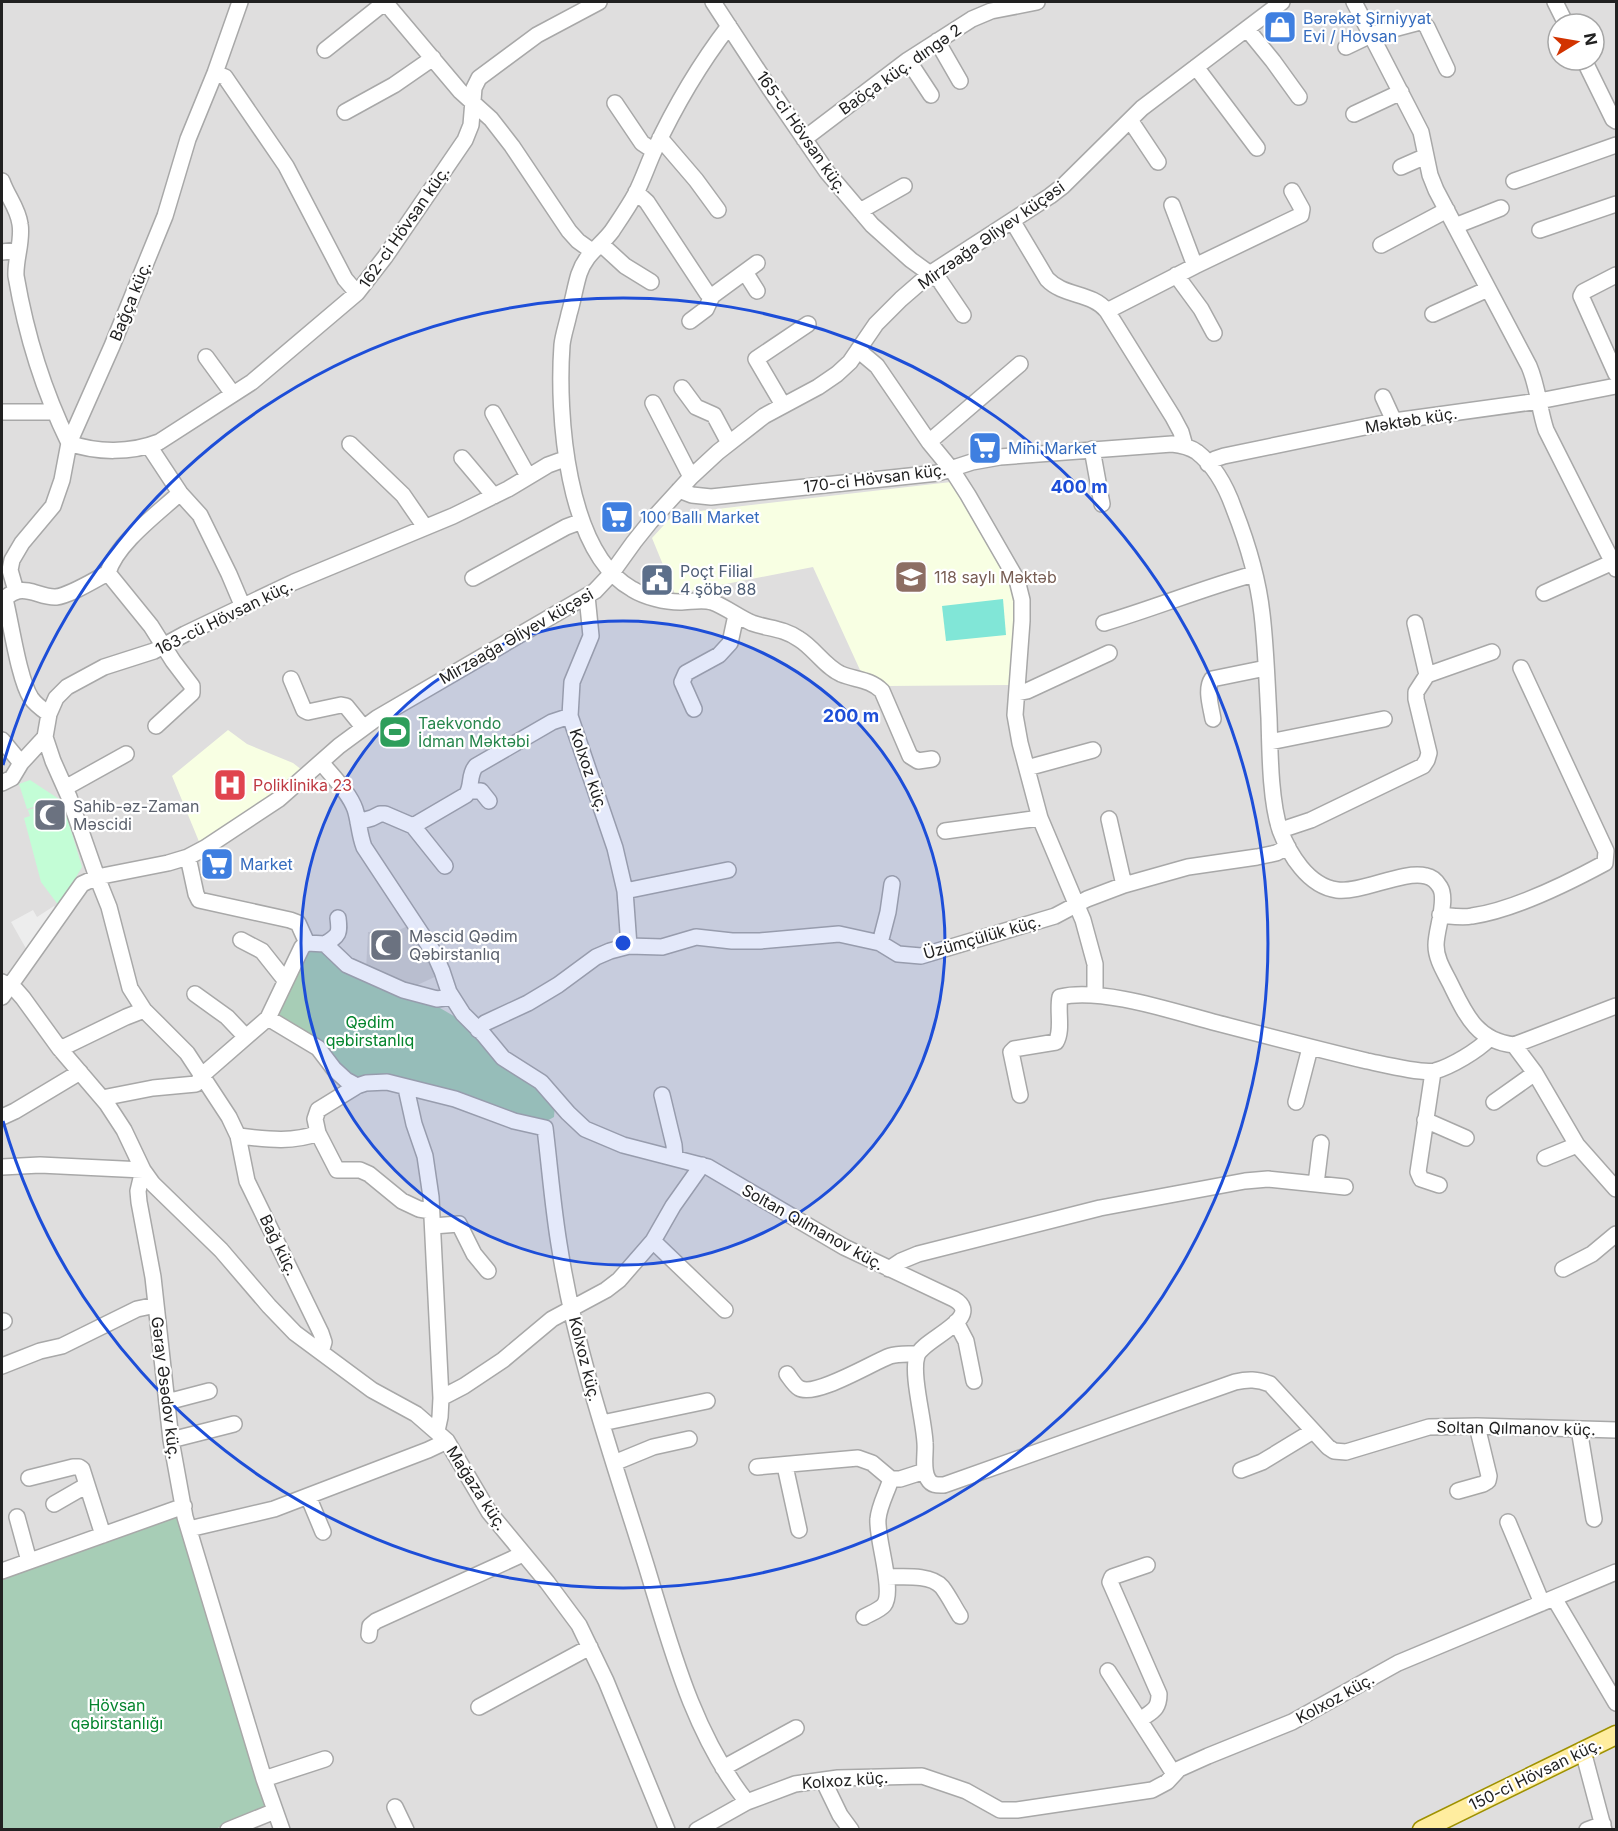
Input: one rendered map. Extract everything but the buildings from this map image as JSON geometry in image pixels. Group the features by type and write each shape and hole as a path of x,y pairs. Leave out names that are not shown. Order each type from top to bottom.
{"main road":[{"name":"150-ci Hövsan küç.","path":"1422,1830 1617,1735"}],"street":[{"name":"Bağça küç.","path":"49,714 31,697 25,683 7,596 12,560 22,543 53,506 62,480 69,443 112,346 165,216 188,139 215,74 240,2"},
{"name":"162-ci Hövsan küç.","path":"69,443 84,448 118,451 149,446 159,442 252,382 357,293 385,257 465,140 471,125 474,88 479,78 537,35 599,2"},
{"name":"Baöça küç. dıngə 2","path":"804,139 908,60 972,19 991,11 1037,2"},
{"name":"Mirzəağa Əliyev küçəsi","path":"4,988 42,943 78,889 88,881 188,857 218,840 279,799 363,727 595,591 611,574 640,533 691,477 729,443 764,416 830,380 850,362 876,324 931,273 1036,207 1063,186 1163,91 1282,2"},
{"path":"1354,2 1421,132 1433,183 1529,366 1536,381 1540,412 1546,430 1615,566 1544,593"},
{"name":"165-ci Hövsan küç.","path":"716,3 770,89 827,172 872,225 911,260 940,281 963,315"},
{"path":"325,50 374,10 385,5 390,8 460,91 491,119 578,241 597,247 651,282"},
{"path":"1346,47 1371,34 1420,22 1424,24 1447,69"},
{"path":"729,26 689,82 636,192 612,231 584,262 579,274 562,343 561,396 567,460 582,521 596,552 611,574 634,591 679,602 710,601 764,627 775,627 792,634 841,674 876,685 882,691 910,756 918,761 932,759"},
{"path":"1247,29 1274,61 1299,97"},
{"path":"937,41 960,81"},
{"path":"345,112 394,85 433,58"},
{"path":"908,60 931,95"},
{"path":"1196,67 1257,148"},
{"path":"1590,72 1616,123"},
{"path":"215,74 225,77 286,166 345,279 357,293"},
{"path":"1354,114 1401,92"},
{"path":"615,103 642,142 657,145 696,180 718,210"},
{"path":"1130,120 1158,162"},
{"path":"1514,181 1617,145"},
{"path":"1401,167 1426,156"},
{"path":"2,181 18,212 20,222 16,266 20,297 33,352 54,412 69,443"},
{"path":"860,211 904,186"},
{"path":"1107,311 1301,215 1302,209 1292,191"},
{"path":"636,192 647,202 707,293 712,297"},
{"path":"1540,230 1617,204"},
{"path":"1172,205 1195,266"},
{"path":"1455,226 1501,208"},
{"path":"1381,245 1447,210"},
{"path":"1013,222 1047,279 1053,285 1098,302 1107,311 1173,417 1185,446 1197,452 1208,464 1230,497 1245,538 1262,616 1275,807 1288,847 1306,873 1316,881 1336,890 1414,875 1426,876 1438,885 1442,891 1443,901 1436,943 1440,964 1466,1015 1474,1026 1489,1039 1502,1044 1514,1045 1617,1006"},
{"path":"2,252 18,250"},
{"path":"690,321 706,309 712,297 751,268 757,291"},
{"path":"1176,275 1201,309 1214,333"},
{"path":"1617,275 1583,292 1581,296 1617,374"},
{"path":"1433,314 1488,289"},
{"path":"783,405 756,359 808,324"},
{"path":"858,350 877,366 951,470 1017,580 1022,600 1022,621 1015,716 1040,818 1083,920 1095,964 1095,994"},
{"path":"206,357 233,394"},
{"path":"929,442 1020,364"},
{"name":"Məktəb küç.","path":"1208,464 1215,459 1235,454 1394,421 1539,401 1617,386"},
{"path":"682,388 692,404 714,415 729,443"},
{"path":"1383,397 1394,421"},
{"path":"653,403 691,477"},
{"path":"2,412 54,412"},
{"path":"493,413 528,476"},
{"path":"350,444 403,495 425,527"},
{"name":"170-ci Hövsan küç.","path":"680,490 692,495 711,497 938,473 985,459 1092,449 1172,444 1185,446"},
{"path":"149,446 180,493 200,515 243,607"},
{"path":"1092,449 1102,504"},
{"path":"462,458 494,496"},
{"name":"163-cü Hövsan küç.","path":"97,877 45,737 49,714 56,698 67,687 88,674 165,646 185,634 294,582 494,496 548,465 567,460"},
{"path":"7,596 22,590 44,596 63,595 108,573 111,562 121,548 180,493"},
{"path":"473,578 566,527 582,521"},
{"path":"108,573 151,626 192,686 192,693 156,726"},
{"path":"1104,622 1254,574"},
{"name":"Kolxoz küç.","path":"587,596 591,636 572,682 570,716 615,848 625,891 629,946"},
{"path":"694,709 682,682 686,673 719,655 730,643 736,615"},
{"path":"1415,623 1426,675"},
{"path":"1281,830 1311,820 1423,766 1429,753 1416,692 1426,675 1492,652"},
{"path":"1017,693 1027,691 1109,653"},
{"path":"1213,719 1209,690 1209,683 1212,679 1266,668"},
{"path":"1440,915 1473,916 1509,907 1578,878 1605,863 1606,851 1521,668"},
{"path":"291,679 304,710 308,712 346,706 363,727"},
{"path":"412,826 466,795 469,791 471,771 476,766 552,722 570,716"},
{"path":"1270,742 1384,719"},
{"path":"2,783 12,778 21,763 45,737"},
{"path":"2,740 21,763"},
{"path":"1026,768 1093,750"},
{"path":"65,788 126,754"},
{"name":"Soltan Qılmanov küç.","path":"321,762 351,800 360,836 369,857 434,953 458,1007 502,1058 541,1082 585,1129 622,1145 702,1165 844,1247 958,1301 962,1304 964,1312 957,1322"},
{"path":"469,791 481,791 489,801"},
{"path":"358,822 386,814 412,826 445,866"},
{"path":"945,831 1040,818"},
{"path":"1109,819 1124,885"},
{"name":"Üzümçülük küç.","path":"478,1030 485,1023 558,985 596,957 629,946 662,947 696,937 760,941 839,934 880,943 897,954 921,956 1055,916 1124,885 1188,867 1276,853 1288,847"},
{"path":"188,857 199,900 298,923 307,943"},
{"path":"625,891 728,870"},
{"path":"97,877 109,907 130,988 144,1010 187,1053 229,1117 238,1136 297,1139 318,1133"},
{"path":"880,943 892,884"},
{"path":"102,1098 153,1088 196,1083 268,1018 302,947 307,943 325,944 336,936 340,931 338,918"},
{"path":"242,940 262,951 285,980"},
{"path":"325,944 347,965 403,990 436,999 452,997"},
{"path":"2,1167 40,1165 143,1170 124,1130 102,1098 60,1049 16,990 4,988"},
{"path":"195,994 228,1017 246,1037"},
{"path":"1020,1095 1011,1052 1014,1049 1056,1042 1059,1037 1060,997 1095,994 1148,1005 1310,1048 1404,1069 1433,1072 1473,1053 1489,1039"},
{"path":"60,1049 144,1010"},
{"path":"268,1018 318,1048 334,1069 357,1086"},
{"path":"1514,1045 1535,1072 1577,1145 1617,1189"},
{"path":"1296,1101 1310,1048"},
{"path":"2,1117 80,1072"},
{"path":"1433,1072 1418,1172 1421,1179 1439,1185"},
{"path":"1494,1102 1535,1072"},
{"path":"488,1271 474,1254 459,1224 432,1219 419,1209 402,1201 369,1174 360,1170 337,1170 318,1133 315,1119 318,1110 357,1086 387,1082 455,1099 514,1121 545,1128 568,1113"},
{"path":"189,1529 274,1509 428,1450 442,1436 431,1197 425,1156 414,1124 406,1088"},
{"path":"662,1095 675,1158"},
{"path":"1425,1120 1466,1138"},
{"name":"Kolxoz küç.","path":"545,1128 560,1251 592,1390 679,1670 709,1743 747,1802 795,1784 838,1778 922,1776 966,1791 1000,1810 1017,1810 1152,1790 1167,1782 1179,1769 1292,1722 1398,1663 1617,1572"},
{"name":"Bağ küç.","path":"238,1136 247,1180 321,1333 324,1342 321,1352"},
{"path":"1316,1184 1321,1143"},
{"path":"1545,1158 1577,1145"},
{"path":"441,1398 503,1360 552,1319 606,1290 619,1280 653,1241 673,1206 702,1165"},
{"name":"Gəray Əsədov küç.","path":"143,1170 138,1191 139,1202 153,1277 171,1440 183,1506 264,1779 282,1830"},
{"name":"Mağaza küç.","path":"143,1170 163,1194 221,1250 295,1333 372,1390 416,1414 442,1436 489,1512 579,1625 606,1681 667,1830"},
{"path":"889,1269 918,1254 1100,1208 1245,1181 1268,1179 1345,1187"},
{"path":"1563,1269 1592,1254 1617,1234"},
{"path":"653,1241 725,1310"},
{"path":"2,1366 40,1351 62,1346 137,1309 156,1305"},
{"path":"757,1467 858,1458 872,1463 891,1479 900,1479 925,1471 925,1436 915,1368 917,1353 926,1343 957,1322 966,1341 974,1381"},
{"path":"787,1374 799,1388 815,1389 859,1372 890,1356 917,1353"},
{"name":"Soltan Qılmanov küç.","path":"925,1471 928,1481 935,1485 944,1485 1249,1379 1270,1384 1334,1451 1346,1452 1429,1427 1477,1426 1617,1431"},
{"path":"167,1402 209,1391"},
{"path":"602,1423 707,1401"},
{"path":"171,1440 234,1424"},
{"path":"1458,1491 1488,1481 1489,1476 1477,1426"},
{"path":"1579,1429 1594,1520"},
{"path":"1242,1470 1313,1431"},
{"path":"614,1463 653,1447 689,1439"},
{"path":"785,1466 799,1530"},
{"path":"29,1478 79,1467 82,1469 103,1535"},
{"path":"864,1617 884,1606 886,1599 887,1577 878,1533 878,1518 891,1479"},
{"path":"54,1504 87,1485"},
{"path":"308,1496 323,1532"},
{"path":"2,1571 183,1506"},
{"path":"17,1517 29,1561"},
{"path":"1508,1522 1548,1600 1617,1703"},
{"path":"369,1635 370,1626 376,1621 523,1554"},
{"path":"1140,1720 1155,1709 1159,1703 1159,1694 1110,1582 1112,1577 1147,1566"},
{"path":"887,1577 926,1579 937,1582 960,1616"},
{"path":"479,1707 590,1647"},
{"path":"1108,1671 1174,1774"},
{"path":"723,1768 796,1728"},
{"path":"1583,1751 1604,1827 1587,1830"},
{"path":"264,1779 326,1759"},
{"path":"823,1780 840,1815 851,1830"},
{"path":"697,1830 747,1802"},
{"path":"395,1807 406,1830"},
{"path":"228,1830 275,1811"}],"shaded area":[{"path":"2,2 1616,2 1616,1829 2,1829"},
{"name":"118 saylı Məktəb","path":"951,482 1011,587 1016,601 1011,685 887,686 860,670 813,567 675,594 652,538 674,514"},
{"path":"1003,599 1006,635 946,641 942,606"},
{"name":"Poliklinika 23","path":"228,730 247,744 293,763 302,770 273,795 200,844 172,776"},
{"path":"54,906 58,911 28,952 11,922 33,910 37,917"},
{"path":"410,925 439,975 411,988 366,970 368,932 399,930"}],"green space":[{"path":"30,780 59,799 27,809 19,784"},
{"path":"62,800 82,867 59,906 41,882 24,818 30,816 28,810"},
{"name":"Qədim qəbirstanlıq","path":"316,946 464,1022 555,1104 554,1117 545,1122 349,1074 278,1018 278,1010 307,949"},
{"name":"Hövsan qəbirstanlığı","path":"177,1515 268,1809 215,1829 3,1829 2,1577"}],"place":[{"name":"Bərəkət Şirniyyat Evi / Hovsan","path":"1280,27"},
{"name":"Mini Market","path":"985,448"},
{"name":"100 Ballı Market","path":"617,517"},
{"name":"118 saylı Məktəb","path":"911,577"},
{"name":"Poçt Filial 4 şöbə 88","path":"657,580"},
{"name":"Taekvondo İdman Məktəbi","path":"395,732"},
{"name":"Poliklinika 23","path":"230,785"},
{"name":"Sahib-əz-Zaman Məscidi","path":"50,815"},
{"name":"Market","path":"217,864"},
{"name":"Məscid Qədim Qəbirstanlıq","path":"386,945"}]}
